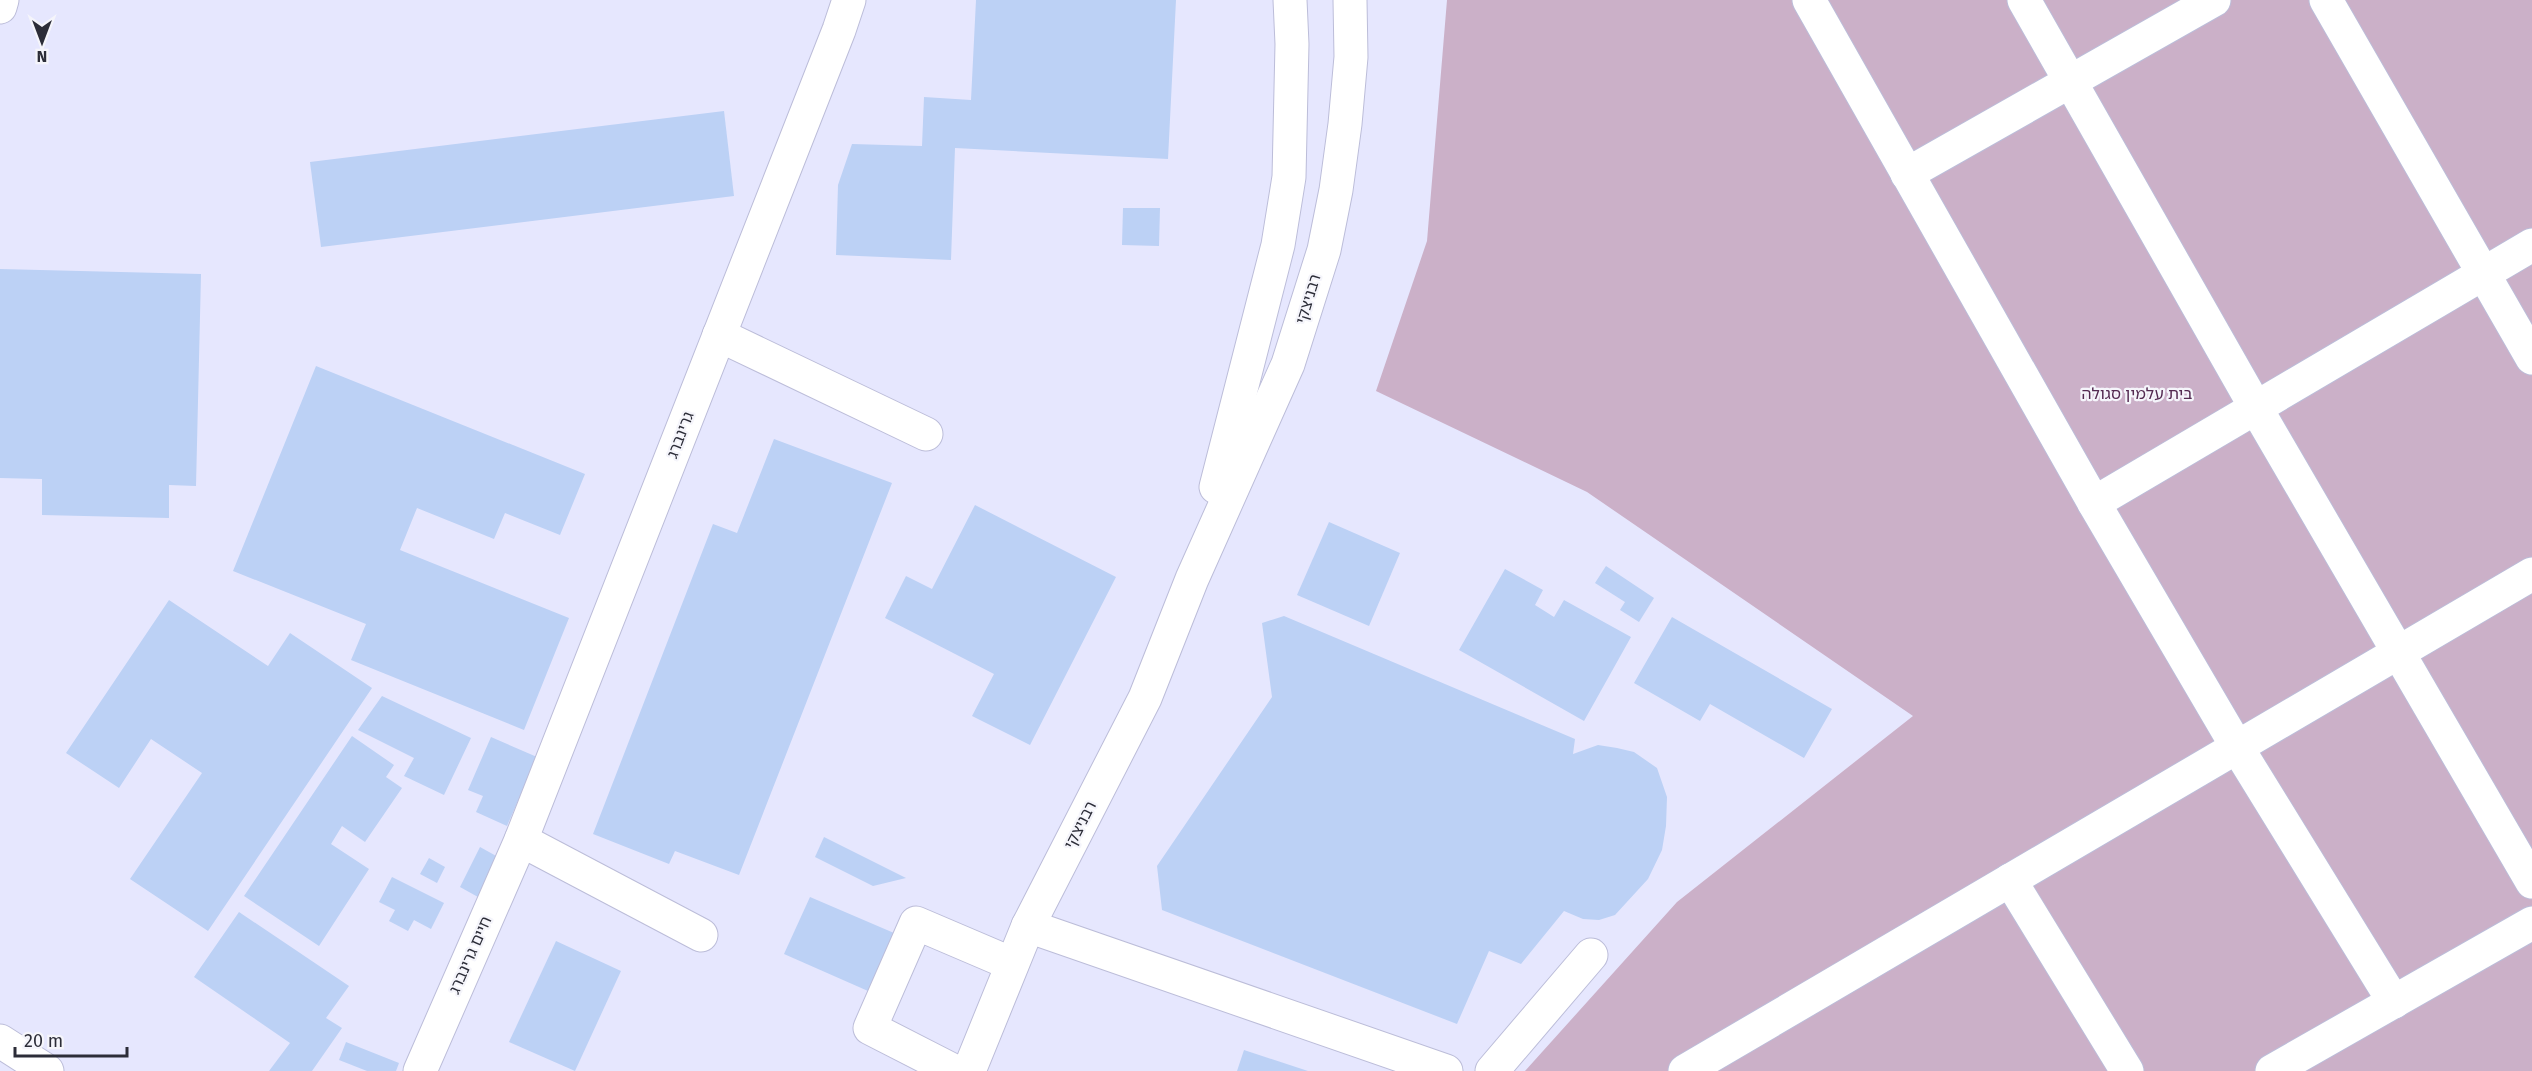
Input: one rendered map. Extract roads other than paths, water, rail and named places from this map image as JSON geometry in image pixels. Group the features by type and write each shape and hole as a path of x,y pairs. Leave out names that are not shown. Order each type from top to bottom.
{"street":[{"path":"0,7 2,0"},
{"name":"רבניצקי","path":"1192,579 1278,244 1289,177 1292,54 1290,0"},
{"name":"רבניצקי","path":"969,1071 1028,926 1145,698 1192,579 1288,364 1323,250 1336,190 1345,124 1350,57 1350,0"},
{"path":"1809,0 2094,503 2237,747 2394,1002"},
{"path":"2024,0 2256,408 2532,882"},
{"path":"1907,174 2214,0"},
{"path":"2326,0 2532,358"},
{"name":"גרינברג","path":"521,840 719,335 842,10"},
{"path":"2094,503 2532,244"},
{"path":"719,335 926,434"},
{"path":"1685,1071 2532,574"},
{"path":"521,840 701,935"},
{"name":"חיים גרינברג","path":"420,1071 521,840"},
{"path":"2010,880 2127,1071"},
{"path":"954,1071 870,1028 916,923 1012,964"},
{"path":"2272,1071 2532,923"},
{"path":"1028,926 1446,1071"},
{"path":"1492,1071 1592,955"},
{"path":"0,1041 47,1071"}],"park label":[{"name":"בית עלמין סגולה","path":"2137,393"}]}
